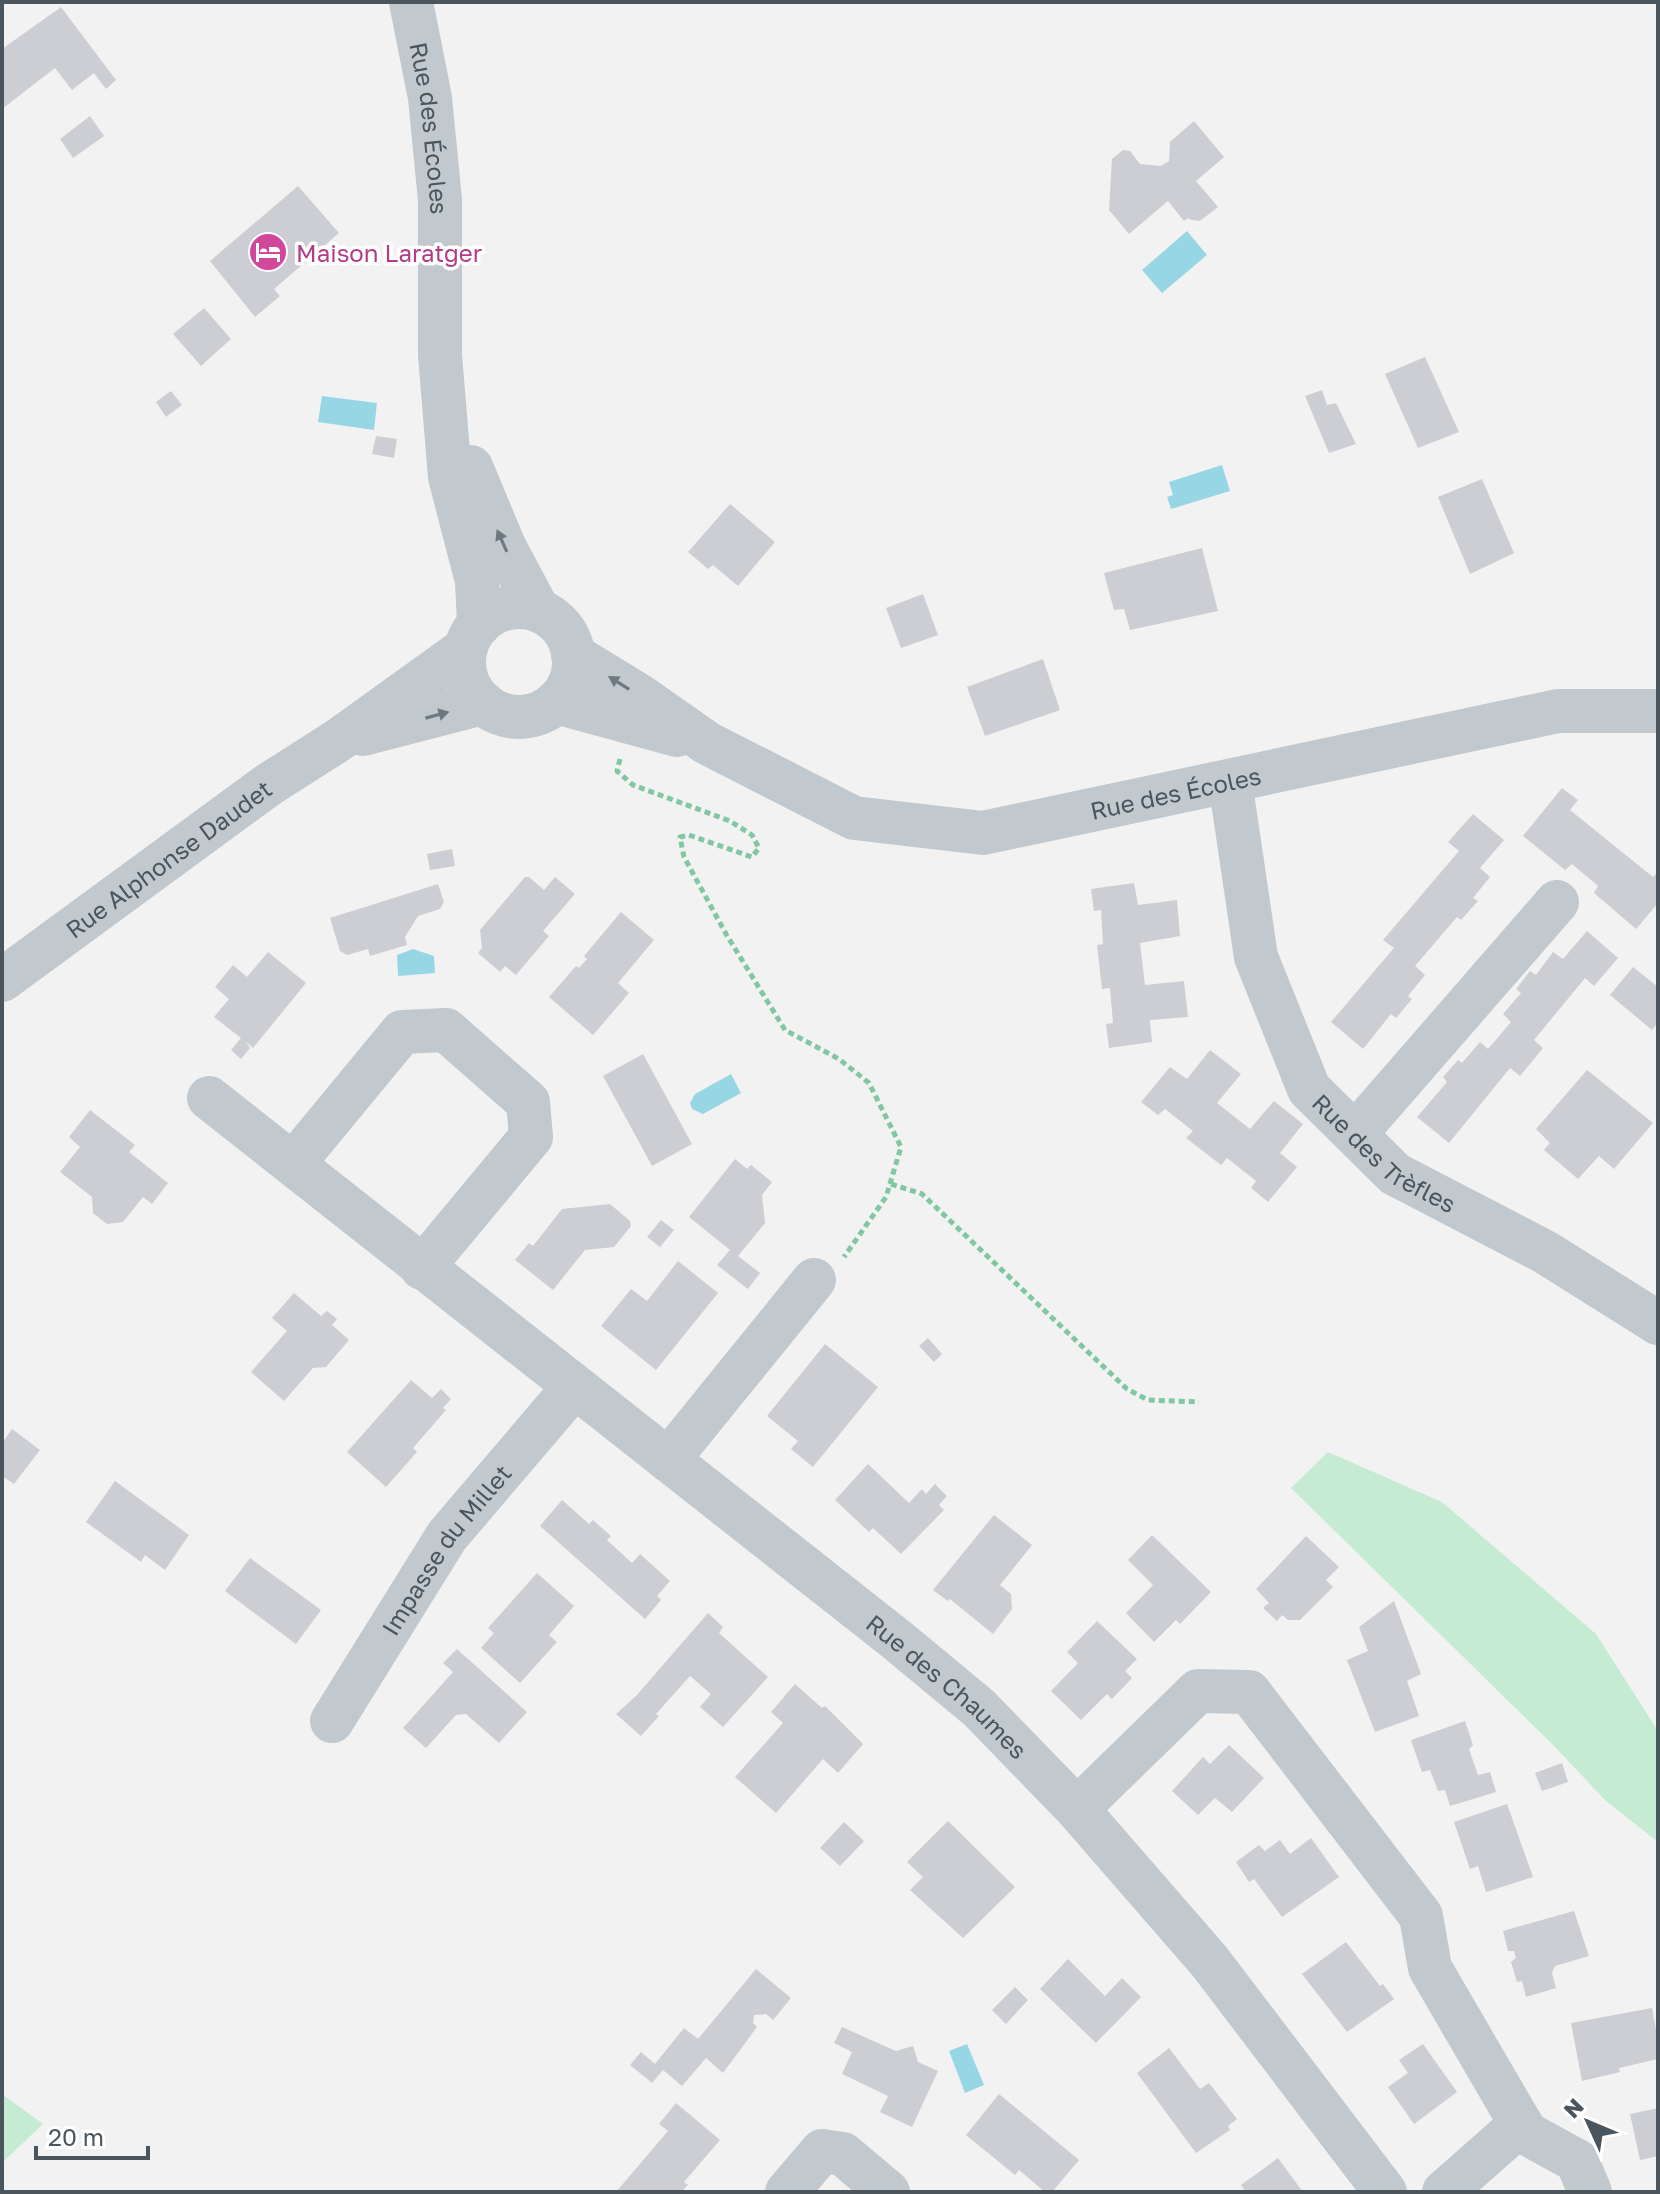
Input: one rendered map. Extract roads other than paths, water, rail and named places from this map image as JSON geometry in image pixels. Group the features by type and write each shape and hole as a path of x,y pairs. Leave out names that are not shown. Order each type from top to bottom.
{"street":[{"name":"Rue des Écoles","path":"411,2 430,98 440,200 440,355 450,477 477,581 472,637"},
{"name":"Rue des Écoles","path":"444,401 500,538 538,610"},
{"path":"525,607 538,610 562,627 573,655 567,689 556,702 542,711 527,716 504,714 483,703 466,679 464,664 472,637 500,611 525,607"},
{"name":"Rue Alphonse Daudet","path":"2,980 268,785 337,741 472,637"},
{"name":"Rue des Écoles","path":"573,655 640,696 707,743 854,818 983,833 1558,711 1658,711"},
{"name":"Rue des Écoles","path":"556,702 707,743"},
{"name":"Rue Alphonse Daudet","path":"337,741 483,703"},
{"name":"Rue des Trèfles","path":"1230,781 1256,957 1309,1089 1395,1174 1545,1252 1658,1323"},
{"path":"1355,1134 1557,902"},
{"path":"293,1164 402,1032 446,1030 528,1102 531,1137 422,1268"},
{"name":"Rue des Chaumes","path":"209,1098 979,1708 1077,1809 1210,1962 1385,2192"},
{"path":"668,1460 814,1280"},
{"name":"Impasse du Millet","path":"332,1721 447,1536 574,1387"},
{"path":"1077,1809 1198,1691 1249,1692 1421,1916 1430,1968 1526,2133 1577,2161 1590,2192"},
{"path":"1444,2192 1521,2124"},
{"path":"787,2192 822,2151 843,2154 888,2192"}],"water":[{"path":"1187,231 1207,255 1162,293 1142,270"},
{"path":"322,396 377,403 374,430 318,422"},
{"path":"1222,465 1230,491 1171,509 1167,497 1173,495 1169,482"},
{"path":"413,949 434,956 435,973 398,976 397,955"},
{"path":"731,1074 741,1093 703,1114 692,1109 690,1103 695,1094"},
{"path":"967,2044 984,2085 965,2093 949,2051"}],"place":[{"name":"Maison Laratger","path":"268,252"}]}
